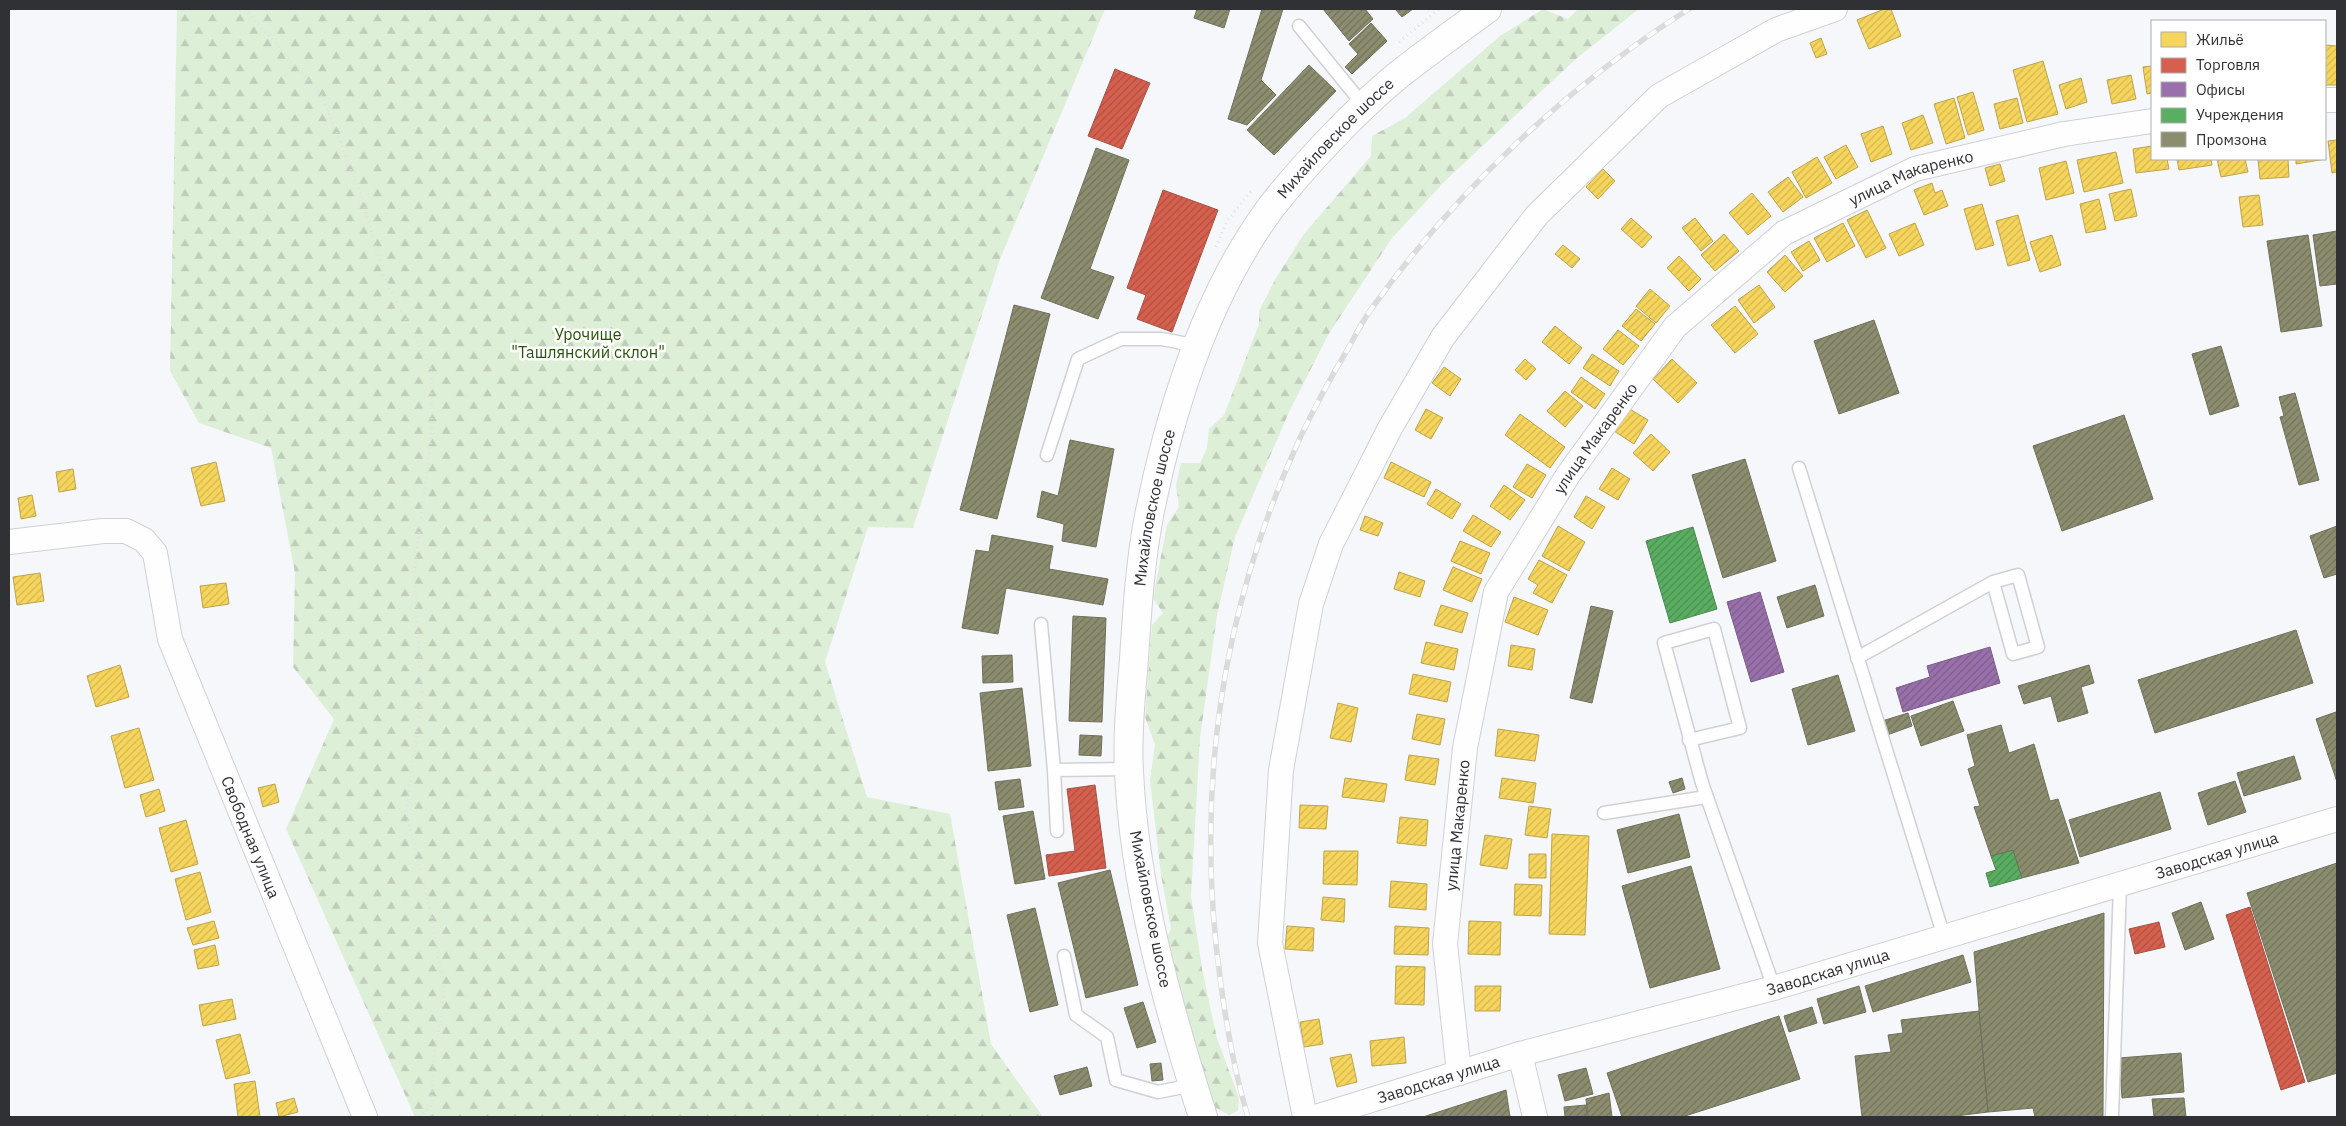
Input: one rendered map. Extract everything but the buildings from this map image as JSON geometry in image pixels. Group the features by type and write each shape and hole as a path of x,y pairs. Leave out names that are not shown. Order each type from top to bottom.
{"main road":[{"name":"Михайловское шоссе","path":"1203,1117 1158,961 1136,843 1129,770 1131,702 1138,608 1149,518 1176,410 1216,299 1243,250 1272,206 1313,160 1396,78 1487,9"}],"street":[{"path":"1305,1117 1270,943 1281,770 1311,604 1331,544 1390,428 1443,338 1537,215 1659,96 1776,30 1835,9"},
{"name":"улица Макаренко","path":"1459,1073 1445,944 1465,748 1496,592 1568,475 1675,327 1784,233 1915,170 2064,134 2151,121"},
{"name":"Свободная улица","path":"9,542 103,531 126,531 144,540 155,553 170,639 365,1117"},
{"name":"Заводская улица","path":"1316,1117 1520,1054 1774,988 2337,819"},
{"path":"1520,1054 1535,1117"}],"lane":[{"path":"1299,26 1365,107"},
{"path":"1047,455 1078,359 1121,339 1162,339 1198,346"},
{"path":"1799,468 1944,937"},
{"path":"1857,658 1993,582 2018,575 2038,647 2014,654 1993,582"},
{"path":"1041,624 1054,770 1057,831"},
{"path":"1689,740 1740,728 1714,629 1664,643 1689,740 1706,797 1774,988"},
{"path":"1054,770 1129,770"},
{"path":"1604,812 1706,797"},
{"path":"2112,1117 2120,885"},
{"path":"1064,956 1076,1016 1107,1037 1116,1080 1158,1092 1193,1085"}],"path":[{"path":"246,9 322,96 364,200 383,275 431,369 432,432 414,572 422,696 406,812 431,914 444,993 434,1058 431,1106 420,1117"},
{"path":"1395,45 1439,9"},
{"path":"1212,255 1227,220 1256,186"}],"green space":[{"name":"Урочище \"Ташлянский склон\"","path":"177,9 1105,9 1000,259 913,528 868,527 825,662 867,797 950,814 991,1044 1043,1117 415,1117 286,829 334,719 293,667 295,573 271,448 199,423 170,371"},
{"path":"1543,9 1568,19 1578,9 1639,9 1577,58 1447,179 1392,238 1328,335 1289,412 1235,537 1217,615 1200,738 1191,896 1202,969 1217,1038 1239,1098 1238,1111 1229,1115 1212,1106 1165,941 1171,929 1161,875 1150,780 1155,745 1145,717 1152,625 1163,613 1153,598 1167,525 1179,507 1176,485 1181,463 1200,463 1207,448 1209,429 1224,415 1259,324 1259,311 1276,278 1304,234 1371,156 1372,136 1405,118 1500,36"}],"railway":[{"path":"1248,1117 1229,1035 1213,914 1211,844 1213,774 1220,706 1233,637 1250,570 1273,504 1300,438 1323,392 1363,322 1405,264 1440,222 1477,182 1557,107 1644,39 1689,9"}]}
